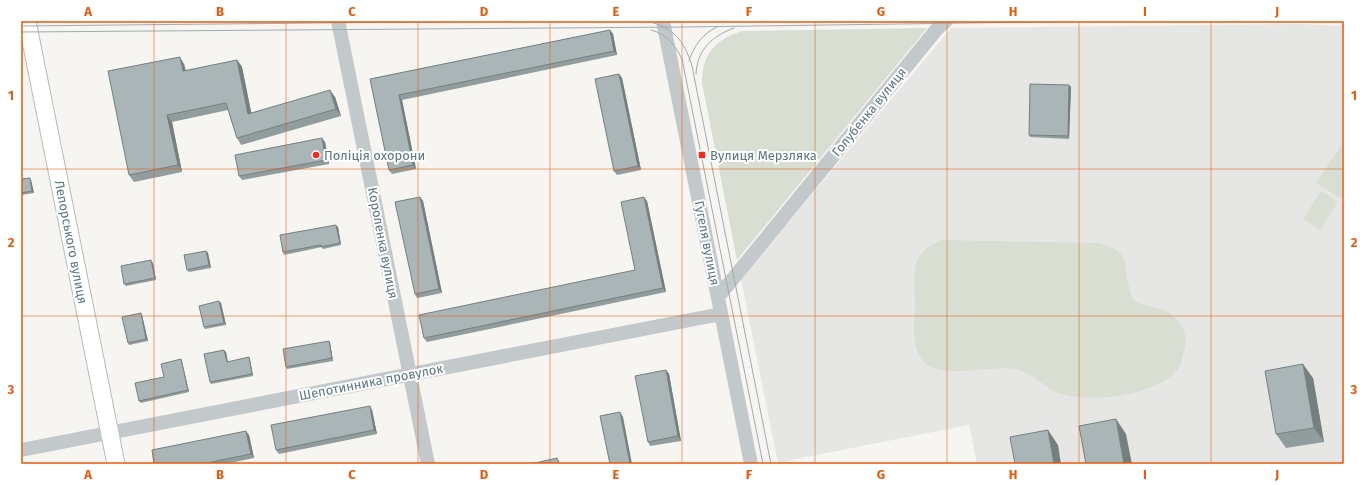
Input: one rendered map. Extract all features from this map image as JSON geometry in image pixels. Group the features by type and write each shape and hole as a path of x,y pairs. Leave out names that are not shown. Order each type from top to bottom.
{"main road":[{"name":"Лепорського вулиця","path":"27,21 116,464"}],"street":[{"name":"Короленка вулиця","path":"338,21 428,464"},
{"name":"Гугеля вулиця","path":"663,21 750,464"},
{"name":"Голубенка вулиця","path":"718,297 937,29 946,21"},
{"name":"Шепотинника провулок","path":"21,450 721,314"}],"shaded area":[{"path":"1302,24 1344,26 1344,464 977,464 969,425 786,461 786,464 778,464 741,279 951,28"},
{"path":"927,28 737,260 702,83 704,63 712,49 717,43 742,31"},
{"path":"1344,141 1344,193 1340,198 1316,183"},
{"path":"1321,191 1338,202 1320,230 1303,219"},
{"path":"941,240 1099,243 1117,250 1124,259 1129,287 1133,299 1141,304 1168,312 1183,328 1186,344 1178,369 1168,378 1155,386 1140,391 1123,395 1090,398 1075,397 1056,392 1020,370 1004,368 953,371 931,367 923,361 916,348 914,332 914,279 916,264 919,257 924,251"}],"building":[{"path":"610,30 614,51 399,95 413,165 389,170 370,79"},
{"path":"180,57 183,71 237,60 248,114 330,90 336,109 237,138 226,103 167,115 178,165 129,175 108,71"},
{"path":"619,74 638,166 614,171 595,79"},
{"path":"1030,84 1069,85 1068,136 1029,135"},
{"path":"322,138 326,160 239,176 235,155"},
{"path":"30,178 32,191 21,193 21,179"},
{"path":"420,197 439,289 415,294 395,202"},
{"path":"644,197 663,288 424,338 419,315 635,270 621,202"},
{"path":"336,225 340,243 283,252 280,235"},
{"path":"206,251 209,265 187,270 184,255"},
{"path":"151,260 155,278 124,284 121,266"},
{"path":"219,301 224,323 204,327 199,306"},
{"path":"141,313 146,339 128,343 122,317"},
{"path":"329,341 332,358 286,367 283,349"},
{"path":"224,350 227,362 249,357 252,374 210,382 204,354"},
{"path":"181,359 188,390 139,401 135,383 164,377 161,364"},
{"path":"1303,364 1314,428 1276,434 1265,371"},
{"path":"666,370 678,436 648,442 635,376"},
{"path":"370,406 374,430 276,450 271,425"},
{"path":"620,412 630,464 610,464 600,416"},
{"path":"1116,419 1124,464 1086,464 1079,426"},
{"path":"1048,430 1054,464 1015,464 1010,437"},
{"path":"246,431 251,454 202,464 154,464 152,450"},
{"path":"557,458 559,464 531,464"}],"tram line":[{"path":"21,26 512,21"},
{"path":"647,21 664,27 677,36 685,49 692,66 771,464"},
{"path":"21,32 685,27 1110,21"},
{"path":"689,61 693,50 699,41 707,33 717,27"},
{"path":"696,74 699,58 707,45 719,35 734,28"},
{"path":"651,30 666,37 682,59 763,464"}],"place":[{"name":"Поліція охорони","path":"316,155"},
{"name":"Вулиця Мерзляка","path":"702,155"}]}
